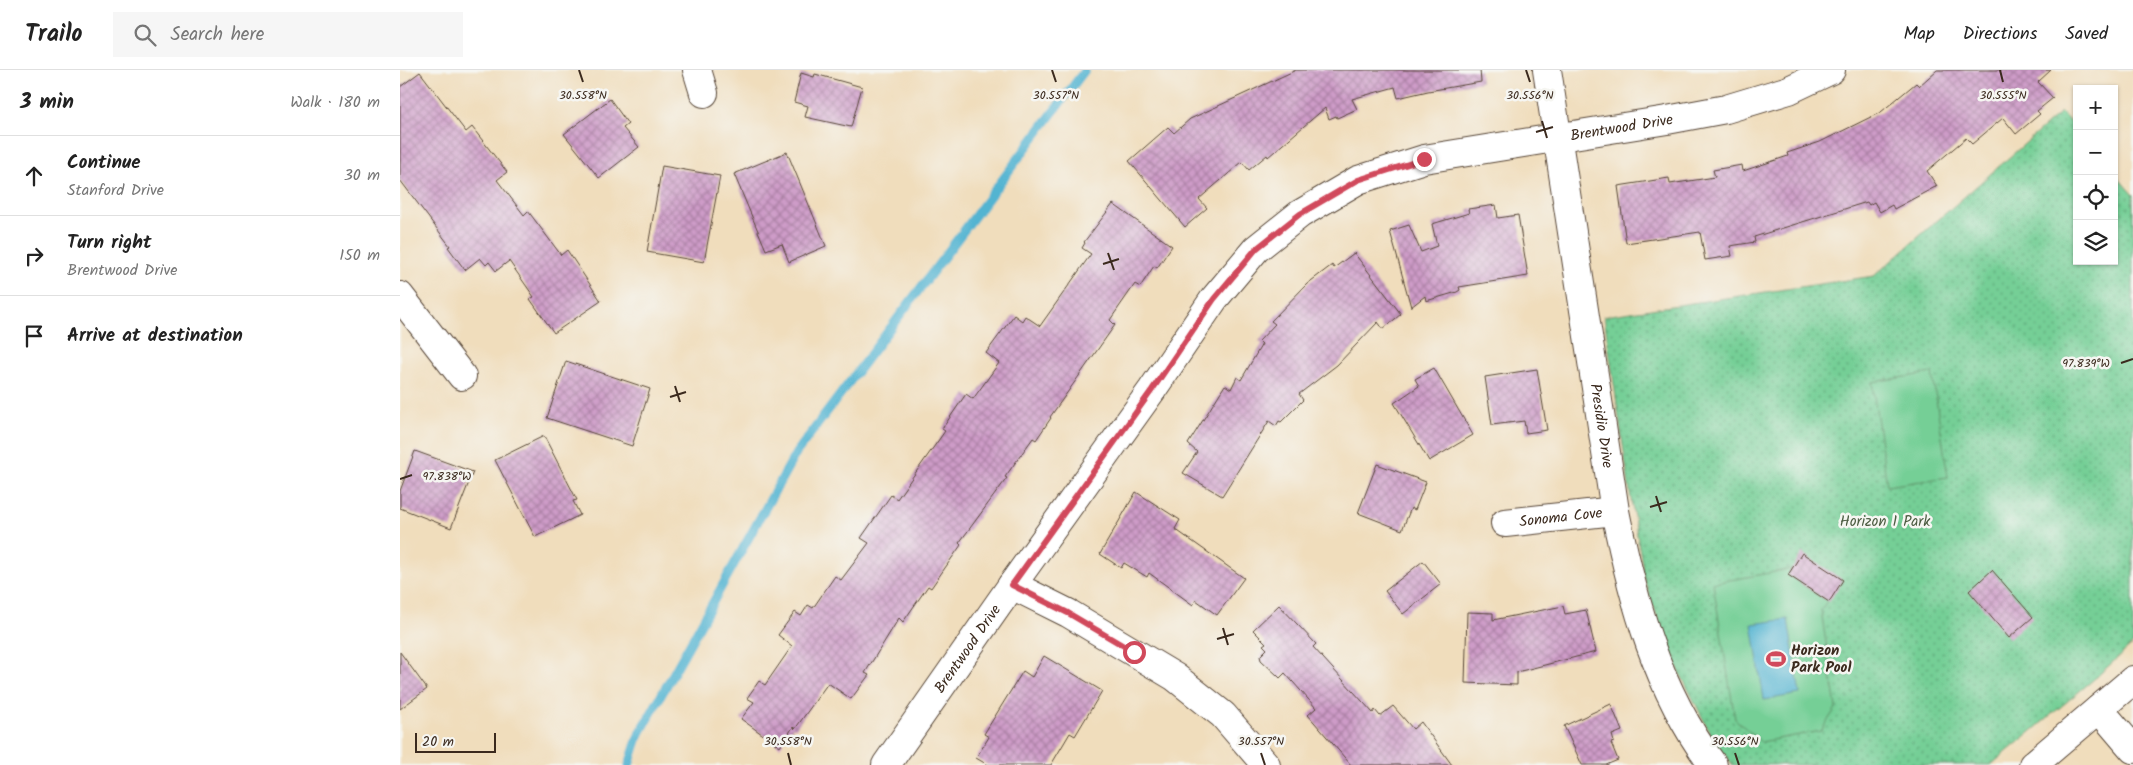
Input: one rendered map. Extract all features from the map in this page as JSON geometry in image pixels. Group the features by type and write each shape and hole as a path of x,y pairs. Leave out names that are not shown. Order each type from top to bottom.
{"street":[{"name":"Presidio Drive","path":"1547,70 1615,511 1625,558 1641,623 1666,687 1695,741 1713,765"},
{"name":"Brentwood Drive","path":"886,765 1152,390 1214,299 1256,249 1300,214 1358,180 1424,159 1726,109 1790,90 1831,70"},
{"path":"400,296 462,376"},
{"name":"Sonoma Cove","path":"1506,523 1615,511"},
{"path":"1012,585 1068,613 1175,678 1223,715 1266,765"},
{"path":"2033,765 2133,680"},
{"path":"2099,709 2133,749"}],"green space":[{"name":"Horizon 1 Park","path":"2061,112 2073,126 2073,265 2118,265 2118,178 2133,195 2133,644 1991,765 1733,765 1715,743 1670,653 1645,582 1604,316 1874,276"},
{"path":"1932,373 1948,477 1887,486 1872,382"},
{"path":"1792,569 1788,575 1827,601 1821,610 1836,708 1821,731 1761,742 1735,719 1713,583"}],"water":[{"name":"Horizon Park Pool","path":"1788,619 1800,694 1764,700 1752,624"}],"building":[{"path":"1296,70 1480,70 1481,82 1398,98 1395,87 1352,99 1357,109 1337,118 1336,116 1329,119 1325,108 1268,157 1267,155 1249,170 1242,162 1199,199 1207,208 1185,227 1129,161 1168,127 1174,133 1190,119"},
{"path":"1937,70 2051,70 2038,82 2053,98 2037,111 2040,114 2016,134 2003,118 1972,144 1966,138 1927,171 1937,186 1894,209 1892,205 1880,212 1874,202 1869,205 1867,202 1754,237 1755,242 1730,246 1732,256 1705,260 1700,232 1626,243 1618,186 1669,178 1670,184 1715,177 1713,170 1742,165 1743,171 1788,156 1787,153 1820,142 1881,112 1916,83 1919,86"},
{"path":"420,72 466,132 472,127 507,172 497,180 524,215 528,211 561,255 567,250 601,301 554,333 530,299 534,297 509,261 496,271 489,262 486,265 480,258 465,270 448,247 450,246 400,180 400,87"},
{"path":"801,73 814,77 815,74 862,87 851,127 805,117 808,106 794,102"},
{"path":"610,99 628,124 623,128 639,147 599,178 564,134"},
{"path":"787,152 826,246 789,262 782,244 766,250 734,174"},
{"path":"662,166 720,176 704,262 647,252"},
{"path":"1113,204 1172,246 1157,268 1154,266 1140,287 1135,284 1110,320 1115,325 1036,440 1033,438 1005,477 1007,478 959,543 961,545 931,588 928,586 903,622 899,618 865,673 869,675 851,699 828,683 795,729 793,727 780,747 741,719 754,702 747,698 759,681 765,685 792,646 778,635 795,612 801,616 808,605 813,608 835,576 841,580 869,543 861,538 891,495 897,499 945,431 942,429 966,394 973,399 999,363 986,353 1014,315 1022,321 1025,316 1040,326 1091,254 1082,248 1084,242"},
{"path":"1496,205 1498,218 1518,215 1528,276 1459,287 1460,290 1457,292 1426,301 1425,296 1411,307 1390,231 1409,225 1421,252 1437,246 1432,224 1469,213 1468,209"},
{"path":"1354,253 1401,314 1383,329 1378,322 1337,365 1299,394 1303,400 1281,422 1279,421 1276,426 1269,421 1222,496 1183,473 1197,452 1188,444 1225,385 1231,389 1237,377 1241,380 1262,344 1259,341 1275,324 1271,321 1307,284 1332,265 1334,268"},
{"path":"566,361 650,389 632,446 547,418"},
{"path":"1434,368 1473,435 1429,461 1394,403 1419,386 1415,379"},
{"path":"1537,369 1547,430 1526,433 1524,421 1492,425 1485,377"},
{"path":"544,436 577,500 573,501 580,515 535,537 495,460"},
{"path":"415,451 473,472 451,528 400,508 400,491"},
{"path":"1377,464 1426,482 1415,510 1411,508 1402,530 1358,513"},
{"path":"1136,492 1180,520 1175,529 1244,578 1217,615 1196,600 1193,605 1149,573 1147,577 1124,563 1121,568 1100,554"},
{"path":"1802,553 1843,580 1829,602 1788,575"},
{"path":"1423,561 1441,584 1403,614 1385,591"},
{"path":"1992,570 2033,617 2009,638 1969,591"},
{"path":"1279,605 1316,644 1313,647 1373,713 1375,710 1380,716 1393,706 1413,729 1421,722 1452,765 1351,765 1308,715 1316,708 1285,673 1280,678 1261,660 1260,656 1267,649 1263,645 1266,643 1253,630"},
{"path":"1563,606 1565,614 1586,610 1596,652 1517,672 1517,685 1465,683 1467,612 1493,613 1493,620"},
{"path":"400,652 427,689 400,709"},
{"path":"1044,656 1102,691 1075,736 1070,733 1051,765 988,765 976,758 989,737 984,734 1023,671 1032,677"},
{"path":"1611,704 1622,731 1612,735 1614,742 1611,743 1618,760 1606,765 1582,765 1564,726"}],"waterway":[{"path":"629,765 638,737 796,453 1085,70"}],"place":[{"name":"Horizon Park Pool","path":"1776,659"}],"route":[{"path":"1134,652 1068,613 1012,585 1152,390 1214,299 1256,249 1300,214 1358,180 1424,159"}]}
